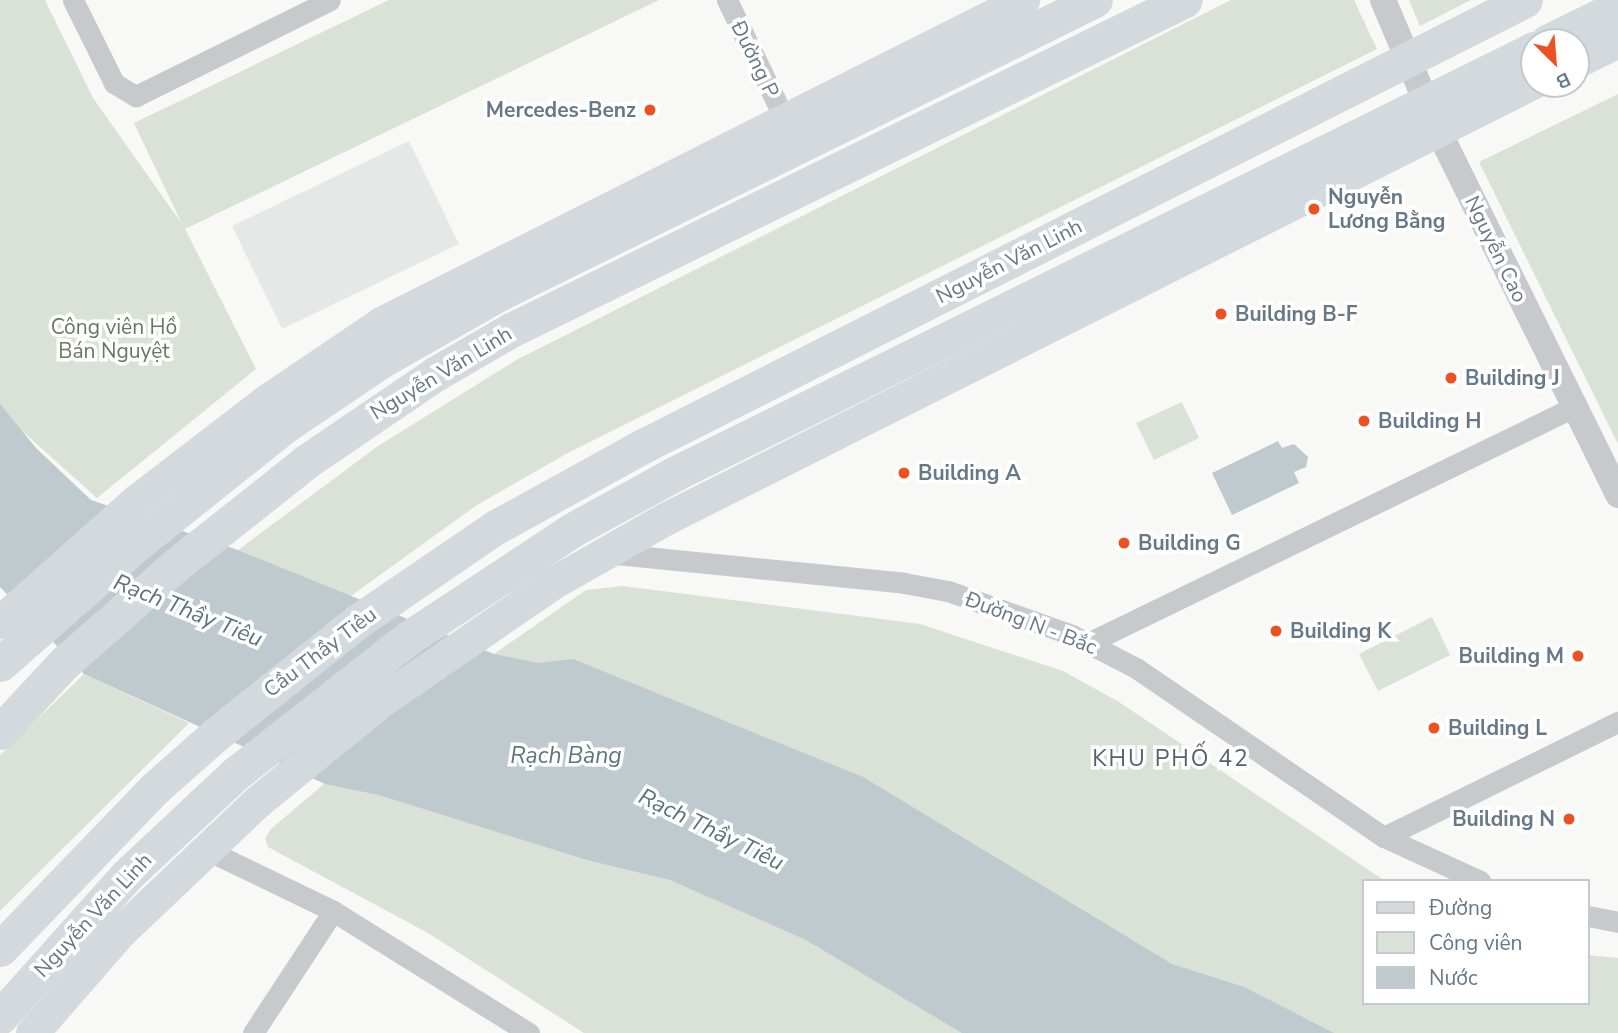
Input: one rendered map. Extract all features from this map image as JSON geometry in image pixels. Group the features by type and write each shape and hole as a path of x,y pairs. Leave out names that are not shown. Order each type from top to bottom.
{"highway":[{"name":"Nguyễn Văn Linh","path":"276,413 791,132 1095,0"},
{"name":"Nguyễn Văn Linh","path":"0,732 27,702 139,596 307,461 397,398 511,330 1185,0"},
{"name":"Nguyễn Văn Linh","path":"496,527 643,446 1524,0"},
{"path":"1575,28 1618,7"},
{"name":"Nguyễn Văn Linh","path":"540,571 676,473 1432,116 1520,57"},
{"path":"0,664 143,539 276,413"},
{"name":"Cầu Thầy Tiêu","path":"154,789 298,667 496,527"},
{"name":"Cầu Thầy Tiêu","path":"189,815 362,673 540,571"},
{"name":"Nguyễn Văn Linh","path":"0,949 154,789"},
{"name":"Nguyễn Văn Linh","path":"0,1017 102,902 189,815"}],"main road":[{"name":"Nguyễn Văn Linh","path":"791,132 1023,0"},
{"path":"1590,55 1618,41"},
{"name":"Nguyễn Văn Linh","path":"540,571 604,552 1432,116 1520,87"},
{"path":"0,622 137,500 276,413"},
{"path":"210,844 540,571"},
{"name":"Nguyễn Văn Linh","path":"32,1033 120,932 210,844"}],"street":[{"path":"73,0 114,83 136,96 330,0"},
{"name":"Đường P","path":"727,0 791,132"},
{"name":"Nguyễn Cao","path":"1383,0 1432,116 1618,495"},
{"path":"1088,643 1574,407"},
{"name":"Đường N - Bắc","path":"604,552 904,583 948,592 1088,643 1136,668 1384,837 1476,879"},
{"path":"1384,837 1618,722"},
{"path":"210,844 333,911 529,1033"},
{"path":"253,1033 333,911"},
{"path":"1590,916 1618,922"}],"shaded area":[{"path":"409,141 459,244 282,329 232,226"}],"green space":[{"name":"Công viên Hồ Bán Nguyệt","path":"0,0 45,0 93,98 182,224 134,123 389,0 659,0 185,229 256,369 97,498 0,411"},
{"path":"1231,0 1354,0 1377,49 566,454 477,505 348,598 238,550 378,446 518,359"},
{"path":"1409,0 1471,0 1420,26"},
{"path":"1618,94 1618,444 1479,162"},
{"path":"1182,402 1199,438 1154,460 1136,423"},
{"path":"623,586 920,624 1063,671 1119,702 1382,879 1362,879 1362,1005 1590,1005 1590,955 1618,958 1618,1033 1233,1033 494,654 586,590"},
{"path":"1432,617 1450,655 1378,691 1359,654"},
{"path":"84,674 189,723 0,911 0,755"},
{"path":"357,756 514,812 1040,1033 584,1033 428,933 268,847 265,838 272,828"}],"water":[{"name":"Rạch Bàng","path":"0,404 36,448 91,500 238,550 494,654 538,663 573,659 863,777 1172,964 1244,987 1334,1033 962,1033 806,940 670,880 587,860 379,795 325,784 84,674 0,587"},
{"path":"1278,441 1282,448 1294,444 1308,457 1306,467 1294,472 1299,483 1232,515 1212,473"}],"place":[{"name":"Mercedes-Benz","path":"650,110"},
{"name":"Nguyễn Lương Bằng","path":"1314,209"},
{"name":"Building B-F","path":"1221,314"},
{"name":"Building J","path":"1451,378"},
{"name":"Building H","path":"1364,421"},
{"name":"Building A","path":"904,473"},
{"name":"Building G","path":"1124,543"},
{"name":"Building K","path":"1276,631"},
{"name":"Building M","path":"1578,656"},
{"name":"Building L","path":"1434,728"},
{"name":"Building N","path":"1569,819"}],"district":[{"name":"KHU PHỐ 42","path":"1171,759"}],"water label":[{"name":"Rạch Thầy Tiêu","path":"188,611"},
{"name":"Rạch Thầy Tiêu","path":"711,830"}]}
